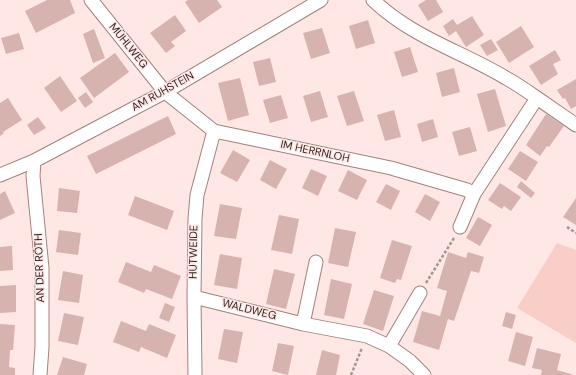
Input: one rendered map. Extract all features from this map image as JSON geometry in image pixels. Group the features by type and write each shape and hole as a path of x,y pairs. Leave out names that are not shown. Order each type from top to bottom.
{"street":[{"name":"MÜHLWEG","path":"90,0 165,92"},
{"name":"AM RUHSTEIN","path":"0,175 34,161 165,92 322,0"},
{"path":"374,0 393,18 430,40 506,78 576,125"},
{"name":"IM HERRNLOH","path":"165,92 214,131 390,168 467,190 474,194"},
{"path":"460,227 474,194 537,98"},
{"name":"HUTWEIDE","path":"195,375 195,219 198,195 214,131"},
{"name":"AN DER RÖTH","path":"34,161 33,176 42,268 42,347 40,375"},
{"path":"304,324 316,262"},
{"path":"389,346 420,293"},
{"name":"WALDWEG","path":"194,297 304,324 367,336 389,346 410,361 424,375"}],"path":[{"path":"420,293 460,227"},
{"path":"567,228 576,233"},
{"path":"352,375 367,336"}],"shaded area":[{"path":"557,243 576,250 576,343 517,308"}],"building":[{"path":"47,0 70,0 75,13 36,33 25,11"},
{"path":"188,0 217,0 222,7 199,23 185,2"},
{"path":"426,0 436,0 443,12 428,21 418,5"},
{"path":"175,15 186,31 171,42 175,46 166,53 150,33"},
{"path":"472,16 484,35 466,47 456,31 449,36 443,26 453,19 457,25"},
{"path":"368,20 375,43 356,49 349,26"},
{"path":"521,26 534,47 509,63 496,42"},
{"path":"322,28 330,53 311,59 303,33"},
{"path":"94,29 105,58 93,63 83,34"},
{"path":"19,33 24,49 6,54 1,38"},
{"path":"491,39 498,50 487,56 480,45"},
{"path":"410,47 418,72 402,77 394,52"},
{"path":"555,50 561,60 553,64 558,74 541,85 529,66"},
{"path":"115,53 129,72 94,98 80,78"},
{"path":"270,58 276,82 259,86 253,62"},
{"path":"454,68 460,92 442,97 436,73"},
{"path":"60,76 77,101 61,112 44,88"},
{"path":"240,78 249,115 228,121 218,83"},
{"path":"576,79 576,106 571,109 565,98 563,99 557,90"},
{"path":"495,89 506,126 488,132 477,94"},
{"path":"320,91 328,117 311,122 303,96"},
{"path":"354,91 364,121 347,126 337,96"},
{"path":"86,92 93,102 85,108 78,98"},
{"path":"281,95 288,118 270,123 263,100"},
{"path":"8,98 22,120 3,132 4,133 0,136 0,103"},
{"path":"394,110 401,137 385,141 377,115"},
{"path":"546,114 564,126 549,147 547,146 540,156 526,145"},
{"path":"168,116 176,134 96,174 87,156"},
{"path":"38,117 46,128 34,135 27,125"},
{"path":"433,119 438,137 422,142 417,124"},
{"path":"470,127 477,151 459,156 452,132"},
{"path":"233,150 250,160 237,182 220,173"},
{"path":"520,151 538,162 526,181 508,169"},
{"path":"270,160 287,169 276,189 260,180"},
{"path":"311,169 327,176 318,196 302,188"},
{"path":"348,170 367,180 357,200 338,191"},
{"path":"521,181 535,193 531,198 517,187"},
{"path":"500,183 521,197 511,211 504,206 502,209 488,200"},
{"path":"386,184 400,191 391,210 376,202"},
{"path":"59,188 80,191 77,213 57,211"},
{"path":"5,191 15,213 0,220 0,194"},
{"path":"425,194 440,202 430,221 415,212"},
{"path":"135,196 174,211 167,230 128,215"},
{"path":"576,198 576,225 563,217"},
{"path":"220,204 242,208 236,239 214,236"},
{"path":"279,215 299,219 292,254 271,250"},
{"path":"478,217 492,225 480,246 466,238"},
{"path":"335,228 356,232 348,267 328,263"},
{"path":"59,230 81,233 78,255 56,252"},
{"path":"392,240 412,246 401,280 397,279 395,283 380,278"},
{"path":"12,246 13,270 0,271 0,247"},
{"path":"448,252 466,258 468,252 484,257 479,273 471,271 454,321 448,319 439,350 413,342 422,311 440,316 447,291 437,288"},
{"path":"220,254 242,258 237,289 214,285"},
{"path":"126,262 151,272 154,265 181,276 172,299 146,289 144,293 118,282"},
{"path":"274,269 295,274 286,309 266,304"},
{"path":"63,271 83,275 79,303 58,300"},
{"path":"331,279 352,284 344,319 324,315"},
{"path":"16,285 16,312 0,313 0,286"},
{"path":"374,290 394,296 383,331 363,324"},
{"path":"165,303 175,307 169,322 159,318"},
{"path":"506,312 516,315 512,329 502,326"},
{"path":"64,313 84,317 78,345 58,341"},
{"path":"121,321 146,331 149,324 176,335 167,358 141,347 139,352 113,342"},
{"path":"0,324 15,325 13,350 10,350 9,367 15,368 15,375 0,375"},
{"path":"224,329 243,332 237,363 218,359"},
{"path":"516,332 533,337 525,366 508,361"},
{"path":"278,343 294,346 288,375 272,371"},
{"path":"537,348 561,354 557,370 574,375 541,375 542,370 532,368"},
{"path":"322,350 340,355 336,375 316,375"},
{"path":"63,357 87,364 84,375 57,375"}]}
